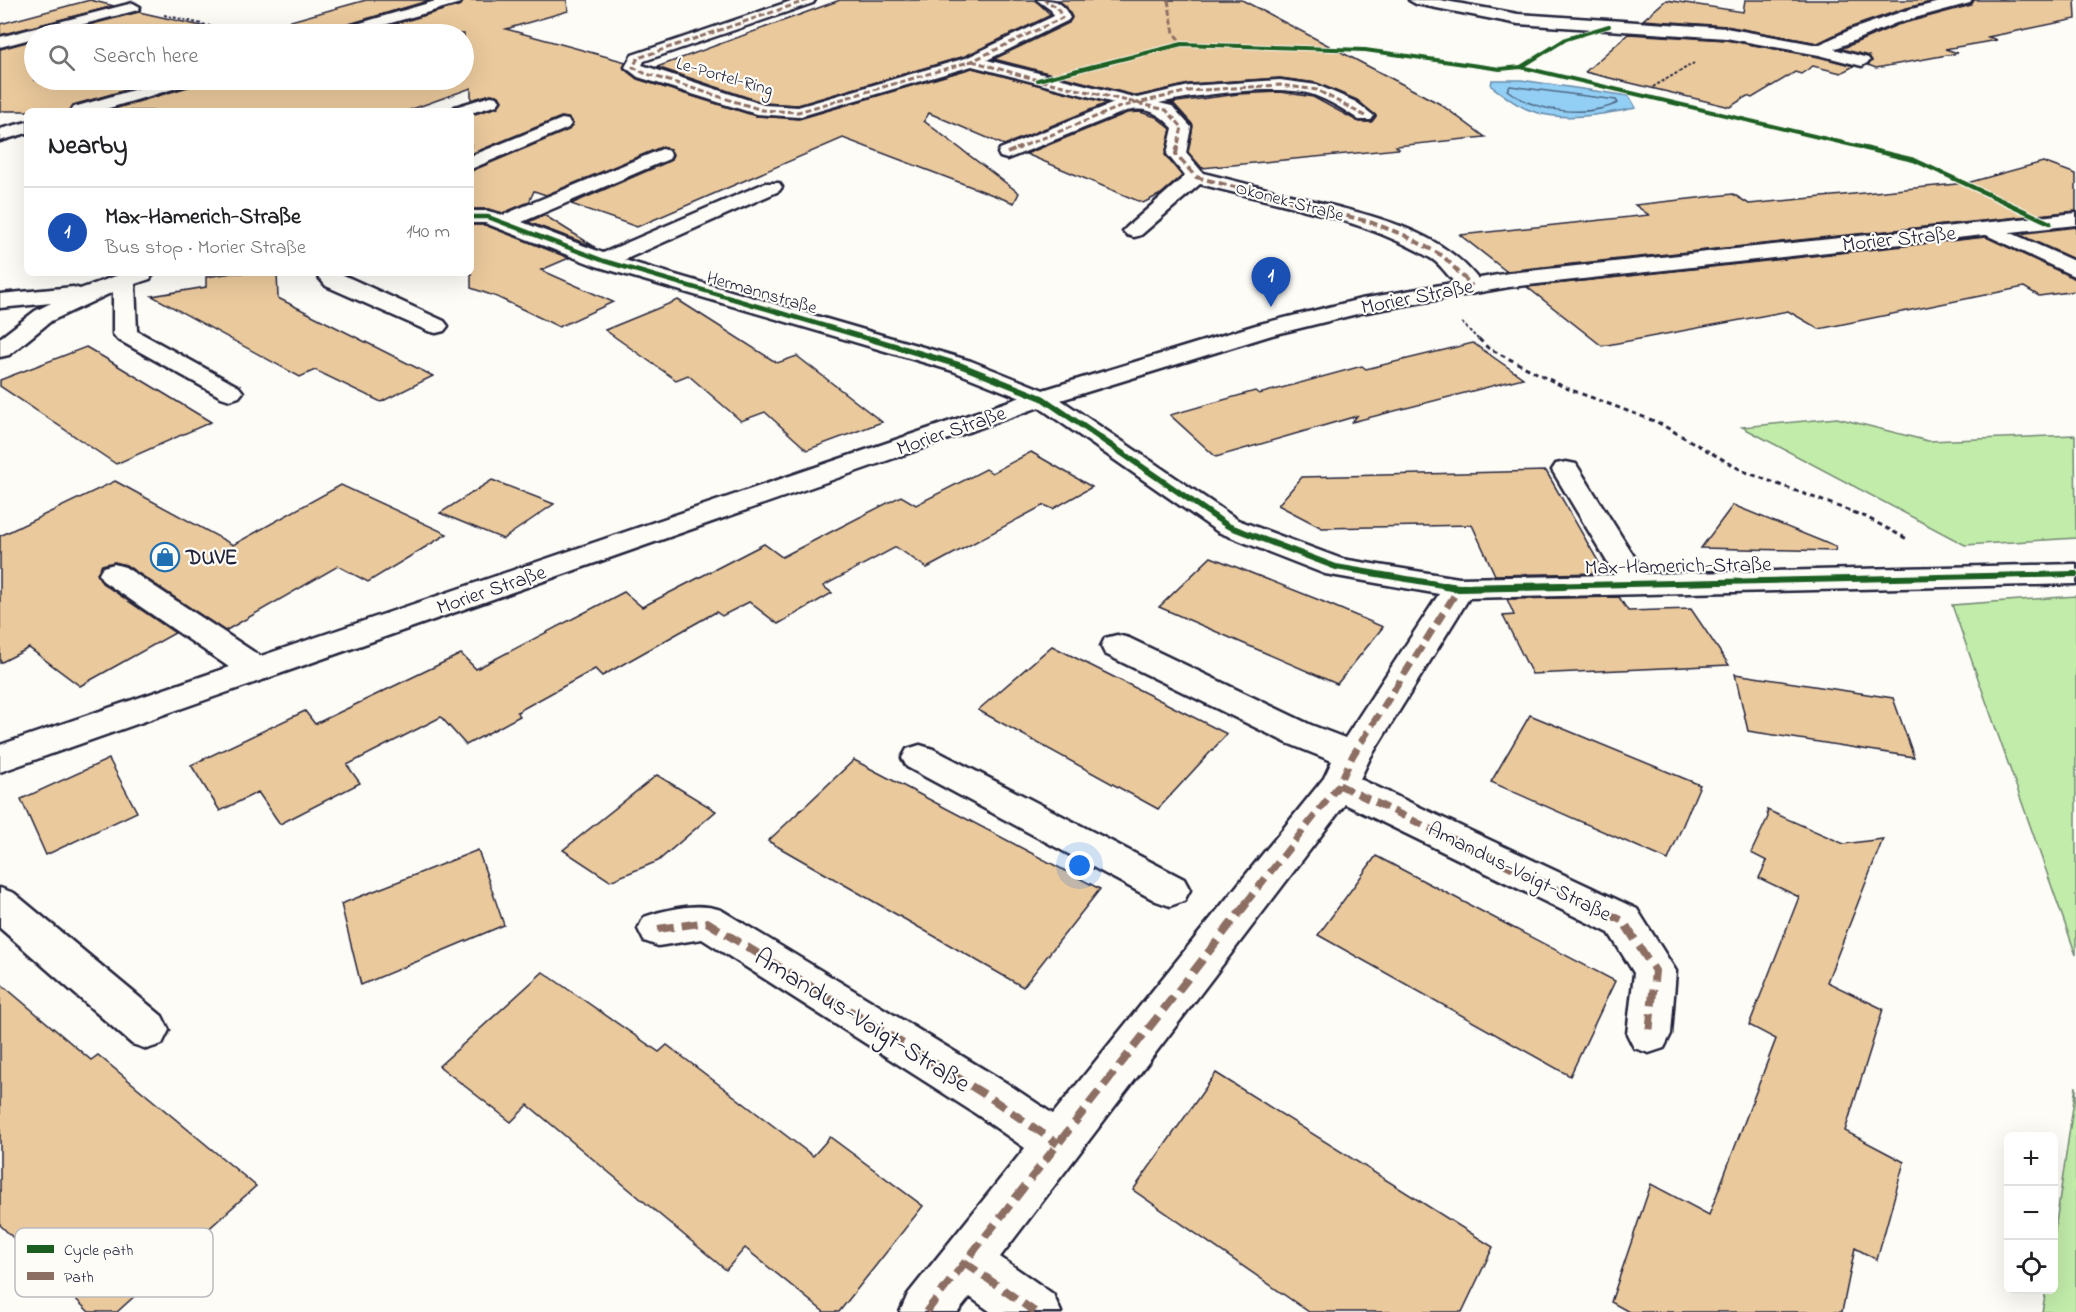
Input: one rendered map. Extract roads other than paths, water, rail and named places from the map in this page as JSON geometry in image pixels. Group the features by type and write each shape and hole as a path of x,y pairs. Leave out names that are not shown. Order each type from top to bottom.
{"street":[{"path":"371,24 449,0"},
{"name":"Le-Portel-Ring","path":"808,0 638,58 633,67 644,73 762,110 798,112 972,61 1062,18 1057,7 1044,0"},
{"path":"1416,0 1518,19 1611,20 1726,33 1820,50 1862,61"},
{"path":"1820,50 1844,37 1887,21 1965,0"},
{"path":"68,24 133,7"},
{"path":"0,42 24,36"},
{"path":"972,61 1038,80 1166,110 1182,127 1176,154 1196,177 1134,231"},
{"path":"1008,153 1120,107 1189,92 1280,85 1317,90 1365,116"},
{"path":"90,108 150,90"},
{"path":"470,108 490,101"},
{"path":"474,162 562,124"},
{"path":"0,135 24,128"},
{"path":"505,222 662,155"},
{"name":"Okonek-Straße","path":"1196,177 1370,222 1404,235 1443,256 1472,286"},
{"path":"604,261 772,187"},
{"name":"Hermannstraße","path":"474,214 505,222 604,261 962,366 1042,398"},
{"name":"Morier Straße","path":"0,759 1042,398 1264,330 1362,306 1472,286 1703,258 2076,219"},
{"path":"1989,229 2076,270"},
{"path":"329,276 334,281 436,326"},
{"path":"0,350 43,316 88,293 135,277 125,334 230,392"},
{"path":"0,301 88,293"},
{"name":"Max-Hamerich-Straße","path":"1042,398 1228,526 1336,567 1459,588 2076,574"},
{"path":"1566,470 1636,584"},
{"path":"114,574 257,670"},
{"path":"926,1312 1346,770 1459,588"},
{"name":"Amandus-Voigt-Straße","path":"1117,646 1299,734 1346,770 1623,921 1655,971 1649,1034"},
{"path":"920,758 1170,890"},
{"path":"0,904 147,1030"},
{"name":"Amandus-Voigt-Straße","path":"658,929 707,922 992,1099 1058,1144"},
{"path":"964,1262 1035,1312"}],"water":[{"path":"1492,80 1521,80 1629,96 1636,108 1585,116 1547,115 1529,110 1512,101 1491,86"}],"place":[{"name":"Max-Hamerich-Straße","path":"1271,307"},
{"name":"DUVE","path":"165,557"}]}
